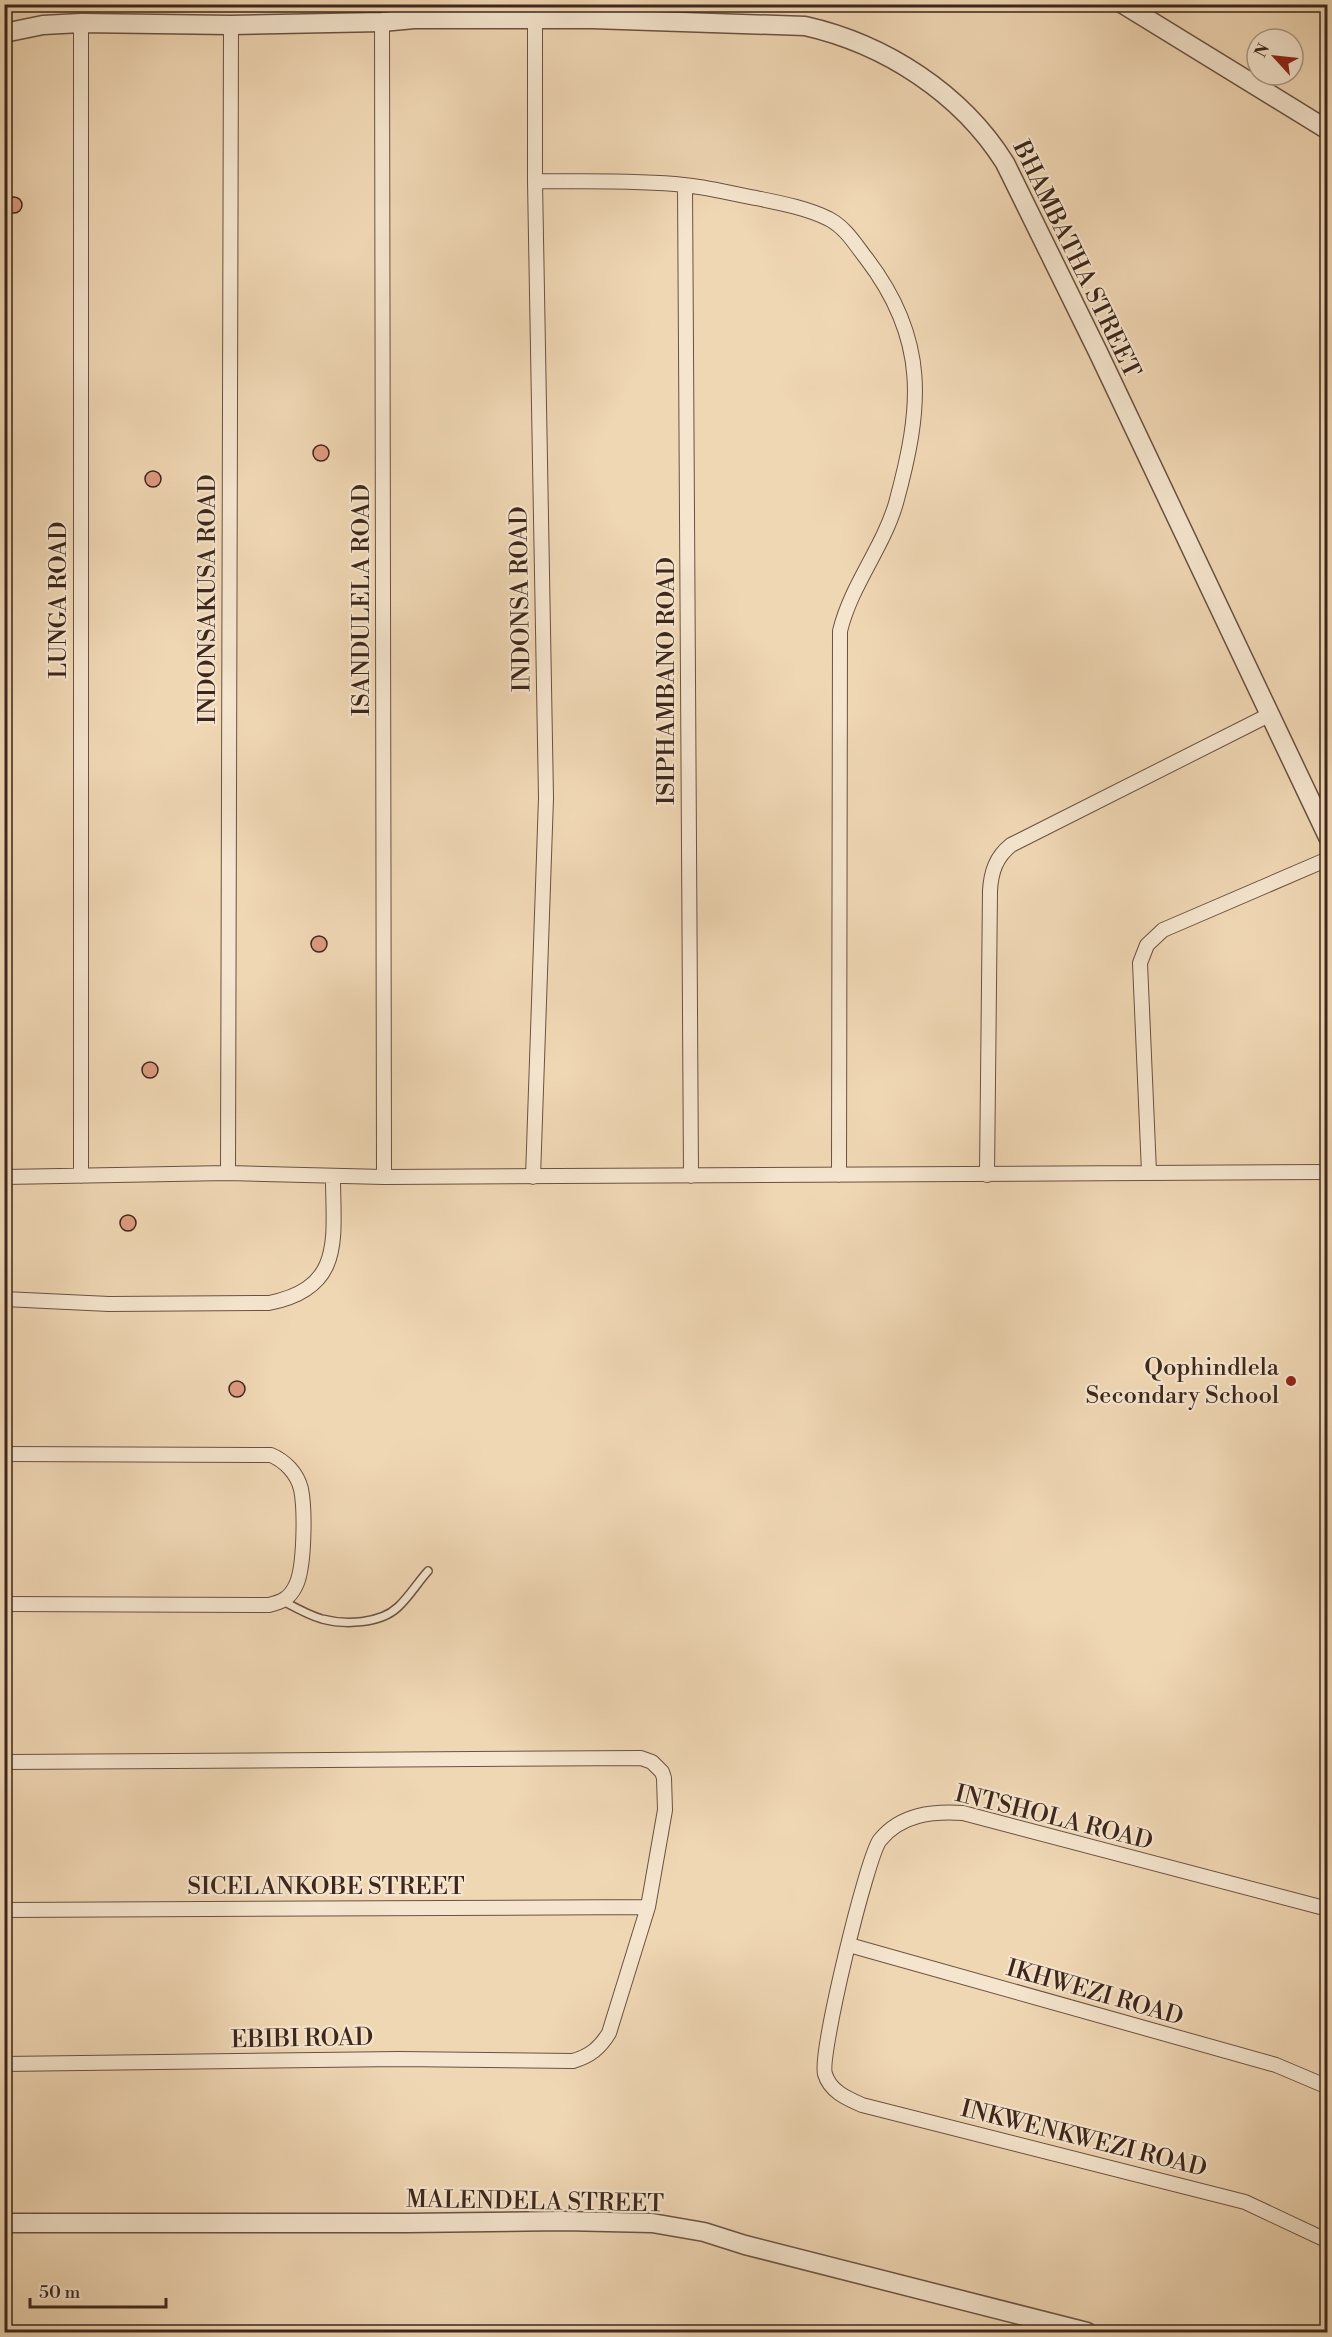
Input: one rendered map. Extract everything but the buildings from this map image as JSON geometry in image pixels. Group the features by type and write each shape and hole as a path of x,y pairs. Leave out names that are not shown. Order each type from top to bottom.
{"street":[{"path":"1123,4 1328,130"},
{"name":"BHAMBATHA STREET","path":"4,33 43,25 81,23 231,24 382,22 414,19 535,20 638,12 805,26 835,33 874,49 927,81 951,99 991,141 1031,214 1328,837"},
{"name":"INDONSA ROAD","path":"534,1177 546,798 535,181 535,20"},
{"name":"ISANDULELA ROAD","path":"382,22 384,1177"},
{"name":"LUNGA ROAD","path":"81,23 81,1176"},
{"name":"INDONSAKUSA ROAD","path":"228,1173 231,24"},
{"path":"535,181 685,185 815,212 836,222 844,230 877,273 904,323 912,350 916,395 895,504 853,594 840,631 839,1175"},
{"name":"ISIPHAMBANO ROAD","path":"685,185 691,1176"},
{"path":"987,1175 990,891 993,869 997,860 1002,852 1011,845 1139,783 1269,715"},
{"path":"1149,1172 1141,1003 1140,963 1143,953 1154,937 1163,930 1328,860"},
{"path":"4,1177 228,1173 384,1177 534,1177 1328,1172"},
{"path":"4,1299 109,1304 269,1304 282,1301 312,1287 327,1264 333,1235 333,1176"},
{"path":"4,1454 256,1454 279,1458 291,1469 301,1489 302,1522 299,1578 295,1587 283,1601 269,1605 4,1605"},
{"path":"4,1762 641,1758 657,1766 665,1785 665,1810 648,1907"},
{"name":"INTSHOLA ROAD","path":"829,2083 823,2063 849,1945 873,1856 879,1841 902,1822 918,1815 940,1812 963,1813 1328,1909"},
{"name":"SICELANKOBE STREET","path":"4,1910 648,1907"},
{"name":"EBIBI ROAD","path":"4,2064 399,2059 573,2061 591,2055 609,2033 648,1907"},
{"name":"IKHWEZI ROAD","path":"849,1945 1276,2065 1328,2087"},
{"name":"INKWENKWEZI ROAD","path":"829,2083 843,2097 862,2105 1245,2202 1328,2241"},
{"name":"MALENDELA STREET","path":"4,2223 562,2221 652,2223 704,2232 745,2245 1087,2332"}],"lane":[{"path":"283,1601 306,1614 324,1620 368,1620 385,1616 399,1607 428,1571"}],"place":[{"name":"Qophindlela Secondary School","path":"1291,1381"}]}
